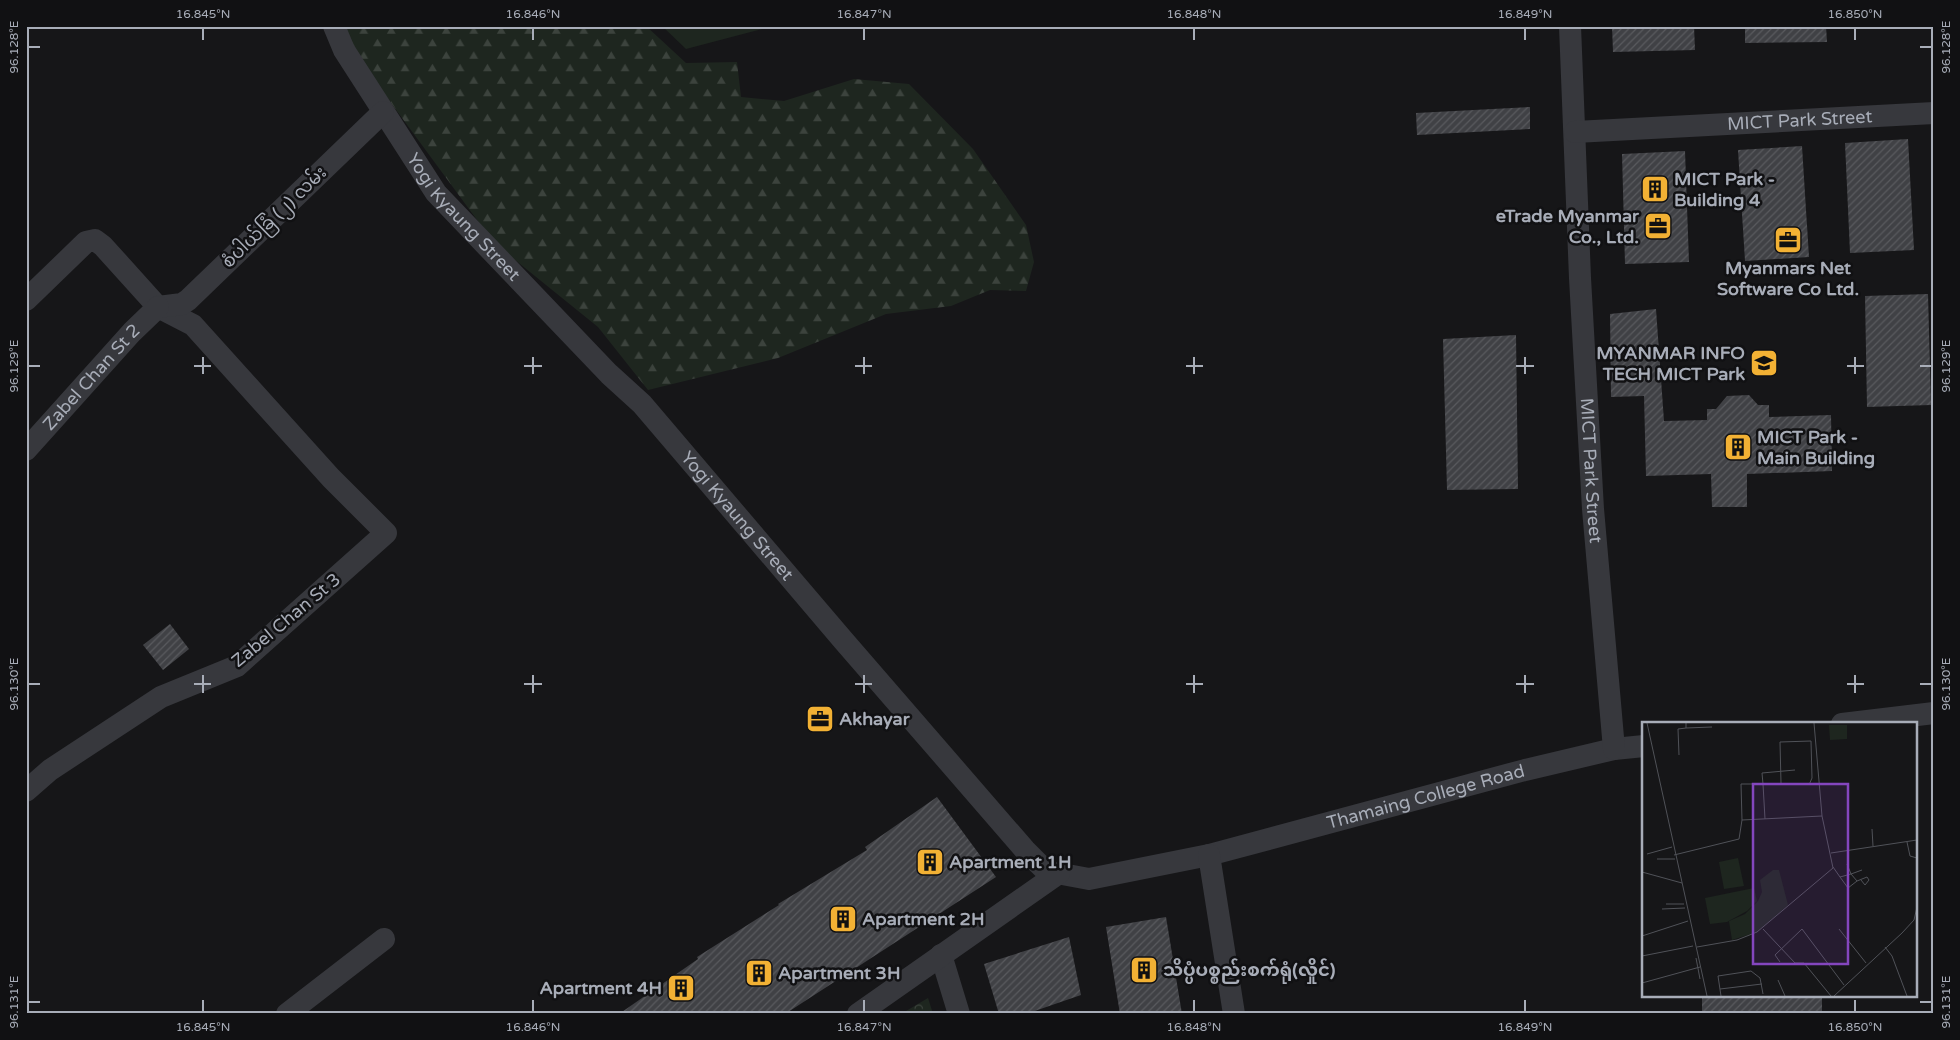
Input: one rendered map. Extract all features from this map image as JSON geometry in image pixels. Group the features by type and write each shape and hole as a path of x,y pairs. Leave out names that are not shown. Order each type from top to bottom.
{"street":[{"name":"Yogi Kyaung Street","path":"334,26 344,50 436,192 609,374 642,404 836,633 1025,850 1046,871 1089,879 1208,855"},
{"name":"MICT Park Street","path":"1570,26 1580,278 1593,509 1614,749"},
{"name":"စံပါယ်ခြံ (၂) လမ်း","path":"158,307 182,304 188,300 383,112"},
{"name":"MICT Park Street","path":"1575,132 1934,114"},
{"path":"26,300 86,242 95,240 103,246 158,307"},
{"name":"Zabel Chan St 2","path":"26,450 132,332 158,307"},
{"name":"Zabel Chan St 3","path":"26,791 50,770 161,697 237,666 386,533 331,478 193,325 158,307"},
{"path":"1860,722 1934,714"},
{"name":"Thamaing College Road","path":"1208,855 1524,770 1614,749 1642,746"},
{"path":"1208,855 1234,1014"},
{"path":"858,1014 1059,874"},
{"path":"287,1014 384,939"},
{"path":"941,955 959,1014"}],"green space":[{"path":"342,26 646,26 686,63 737,62 741,97 784,101 854,79 909,84 973,149 1026,225 1034,262 1026,291 990,290 951,306 886,314 778,358 648,390 598,327 494,243 352,50"},
{"path":"662,26 773,26 686,49"},
{"path":"928,998 933,1014 901,1014"}],"building":[{"path":"1612,26 1694,26 1695,50 1613,52"},
{"path":"1745,26 1826,26 1827,42 1745,43"},
{"path":"1530,107 1530,129 1417,135 1416,113"},
{"path":"1908,139 1914,250 1850,253 1845,143"},
{"path":"1802,146 1809,257 1745,261 1738,150"},
{"name":"MICT Park - Building 4","path":"1685,151 1689,262 1625,264 1622,154"},
{"path":"1928,294 1931,405 1867,407 1865,296"},
{"name":"MICT Park - Main Building","path":"1656,309 1664,421 1707,420 1707,409 1716,409 1727,396 1749,395 1758,405 1769,405 1769,417 1831,415 1832,471 1747,474 1747,507 1712,507 1711,474 1646,476 1644,396 1611,397 1610,314"},
{"path":"1516,335 1518,489 1447,490 1443,339"},
{"path":"170,624 189,649 163,670 143,645"},
{"path":"937,797 996,877 785,1014 619,1014 698,959 697,957 778,904 867,850 865,847"},
{"name":"သိပ္ပံပစ္စည်းစက်ရုံ(လှိုင်)","path":"1166,917 1182,1014 1120,1014 1106,927"},
{"path":"1069,937 1081,995 1026,1014 999,1014 984,964"},
{"path":"1702,998 1822,998 1822,1014 1702,1014"}],"place":[{"name":"MICT Park - Building 4","path":"1655,189"},
{"name":"eTrade Myanmar Co., Ltd.","path":"1658,226"},
{"name":"Myanmars Net Software Co Ltd.","path":"1788,240"},
{"name":"MYANMAR INFO TECH MICT Park","path":"1764,363"},
{"name":"MICT Park - Main Building","path":"1738,447"},
{"name":"Akhayar","path":"820,719"},
{"name":"Apartment 1H","path":"930,862"},
{"name":"Apartment 2H","path":"843,919"},
{"name":"သိပ္ပံပစ္စည်းစက်ရုံ(လှိုင်)","path":"1144,970"},
{"name":"Apartment 3H","path":"759,973"},
{"name":"Apartment 4H","path":"681,988"}]}
